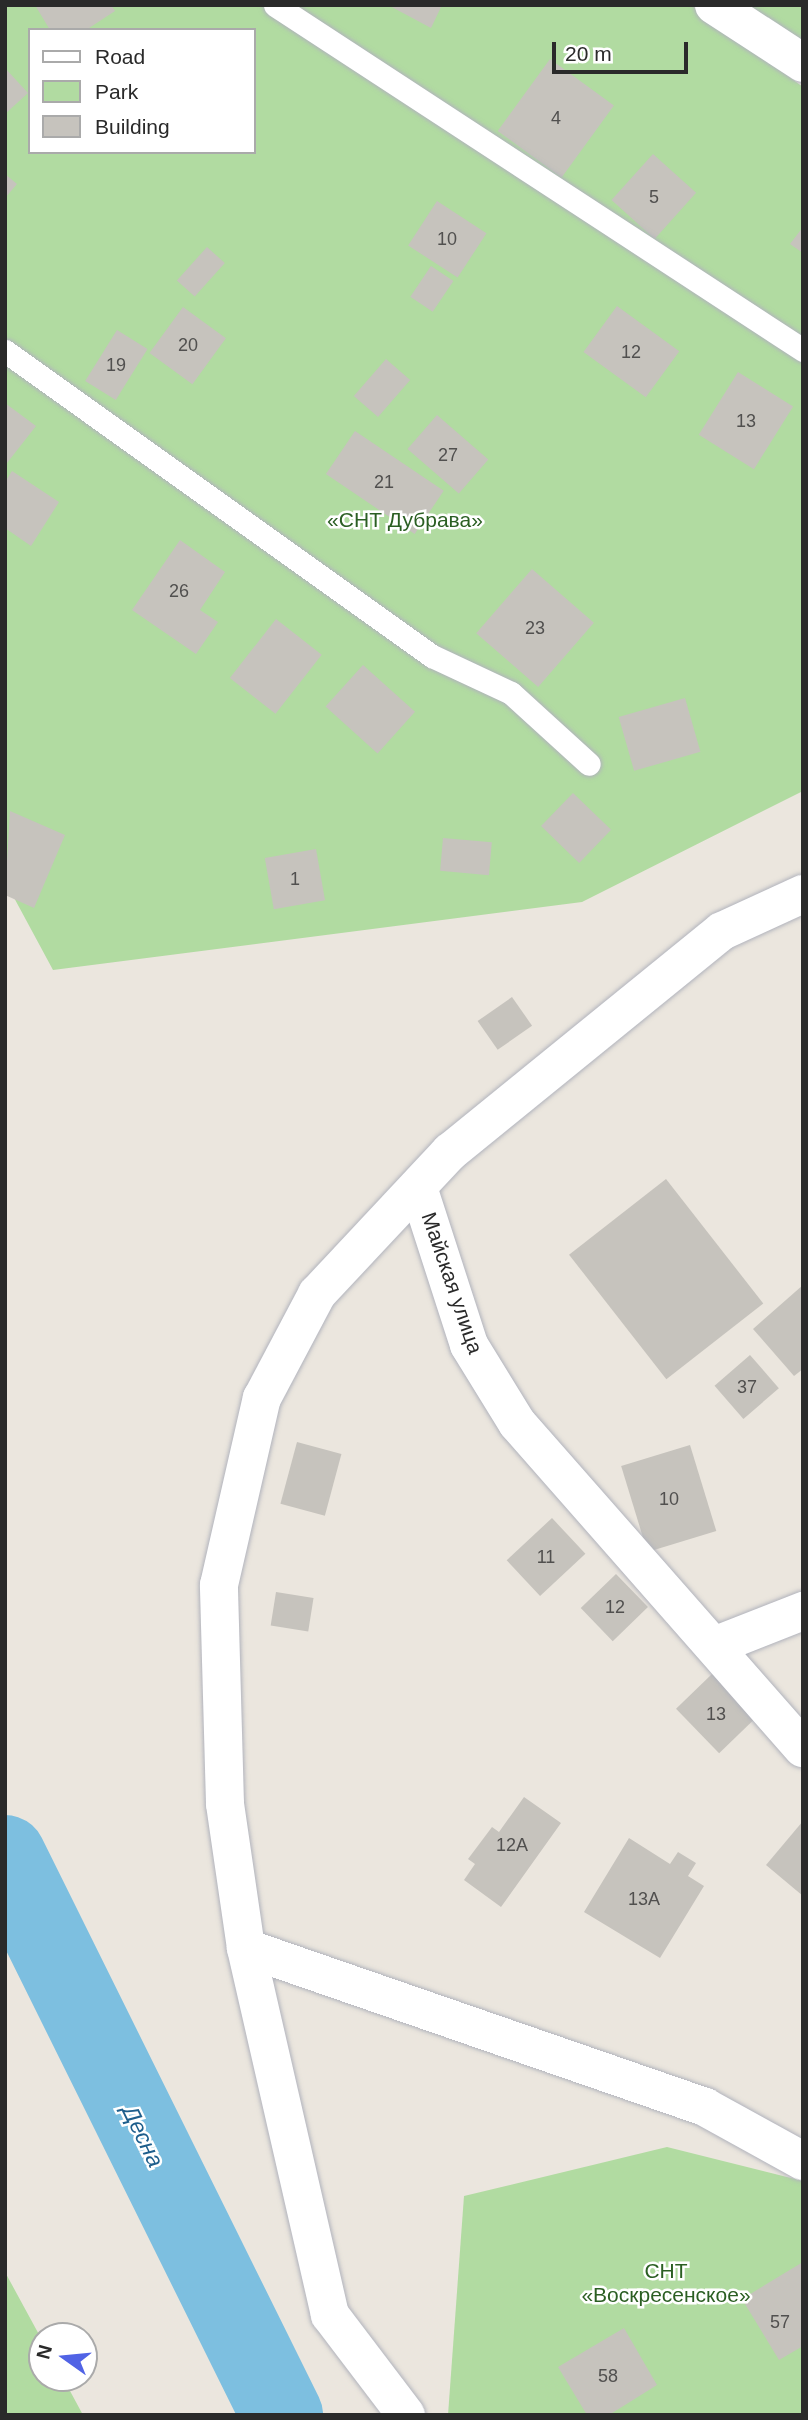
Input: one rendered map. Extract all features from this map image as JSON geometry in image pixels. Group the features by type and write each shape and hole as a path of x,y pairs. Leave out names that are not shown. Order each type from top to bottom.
{"street":[{"path":"715,5 803,63"},
{"name":"Майская улица","path":"803,894 722,931 450,1152 418,1187 469,1345 517,1423 803,1748"},
{"path":"405,2415 330,2315 246,1948 225,1804 219,1585 262,1398 317,1294 418,1187"},
{"path":"714,1646 803,1611"},
{"path":"246,1948 705,2107 803,2161"}],"lane":[{"path":"275,5 803,350"},
{"path":"5,351 432,656 510,693 589,764"}],"green space":[{"name":"«СНТ Дубрава»","path":"5,5 691,5 803,87 803,791 582,902 53,970 5,881"},
{"path":"736,5 803,5 803,42"},
{"name":"СНТ «Воскресенское»","path":"667,2147 803,2181 803,2415 448,2415 464,2196"},
{"path":"5,2272 32,2322 28,2322 28,2392 71,2392 83,2415 5,2415"}],"building":[{"path":"35,5 111,5 115,11 89,28 49,28"},
{"path":"388,5 442,5 431,28"},
{"path":"550,59 614,105 562,177 498,131"},
{"path":"5,68 28,93 5,114"},
{"path":"653,154 696,193 655,239 612,200"},
{"path":"5,174 17,184 5,198"},
{"path":"437,201 486,233 458,278 408,245"},
{"path":"803,227 803,253 790,244"},
{"path":"207,247 225,263 195,297 177,280"},
{"path":"431,266 453,281 433,312 410,297"},
{"path":"617,306 679,351 646,397 583,352"},
{"path":"183,307 226,338 192,384 149,353"},
{"path":"117,330 148,349 116,400 85,381"},
{"path":"386,359 410,380 378,417 354,396"},
{"path":"738,372 793,406 754,469 699,435"},
{"path":"5,403 36,426 7,463 5,461"},
{"path":"437,415 488,460 459,494 407,449"},
{"path":"355,431 444,491 415,534 326,474"},
{"path":"12,471 59,502 31,546 5,528 5,482"},
{"path":"180,540 225,572 200,610 218,622 196,654 132,610"},
{"path":"532,569 594,623 538,687 476,633"},
{"path":"276,619 322,655 276,714 230,678"},
{"path":"363,665 415,712 378,753 326,707"},
{"path":"685,698 700,752 634,771 619,717"},
{"path":"573,793 611,830 579,863 541,826"},
{"path":"10,811 65,835 34,908 5,895"},
{"path":"443,838 492,842 489,875 440,871"},
{"path":"316,849 325,900 274,909 265,858"},
{"path":"512,997 532,1026 498,1050 478,1021"},
{"path":"666,1179 763,1304 666,1379 569,1255"},
{"path":"803,1285 803,1369 794,1376 753,1329"},
{"path":"750,1355 779,1388 743,1419 715,1386"},
{"path":"297,1442 341,1454 325,1516 280,1504"},
{"path":"690,1445 716,1531 647,1552 621,1466"},
{"path":"552,1518 585,1554 540,1596 507,1560"},
{"path":"616,1574 648,1607 613,1641 581,1608"},
{"path":"276,1592 314,1598 308,1632 271,1626"},
{"path":"712,1674 755,1719 719,1753 676,1709"},
{"path":"524,1797 561,1823 501,1907 464,1880 475,1864 468,1859 492,1827 499,1832"},
{"path":"803,1821 803,1896 766,1865"},
{"path":"629,1838 670,1864 678,1852 696,1863 688,1876 704,1886 660,1958 584,1912"},
{"path":"803,2262 803,2346 779,2360 742,2299"},
{"path":"624,2328 657,2385 609,2415 587,2415 558,2367"}],"waterway":[{"name":"Десна","path":"5,1856 282,2415"}]}
